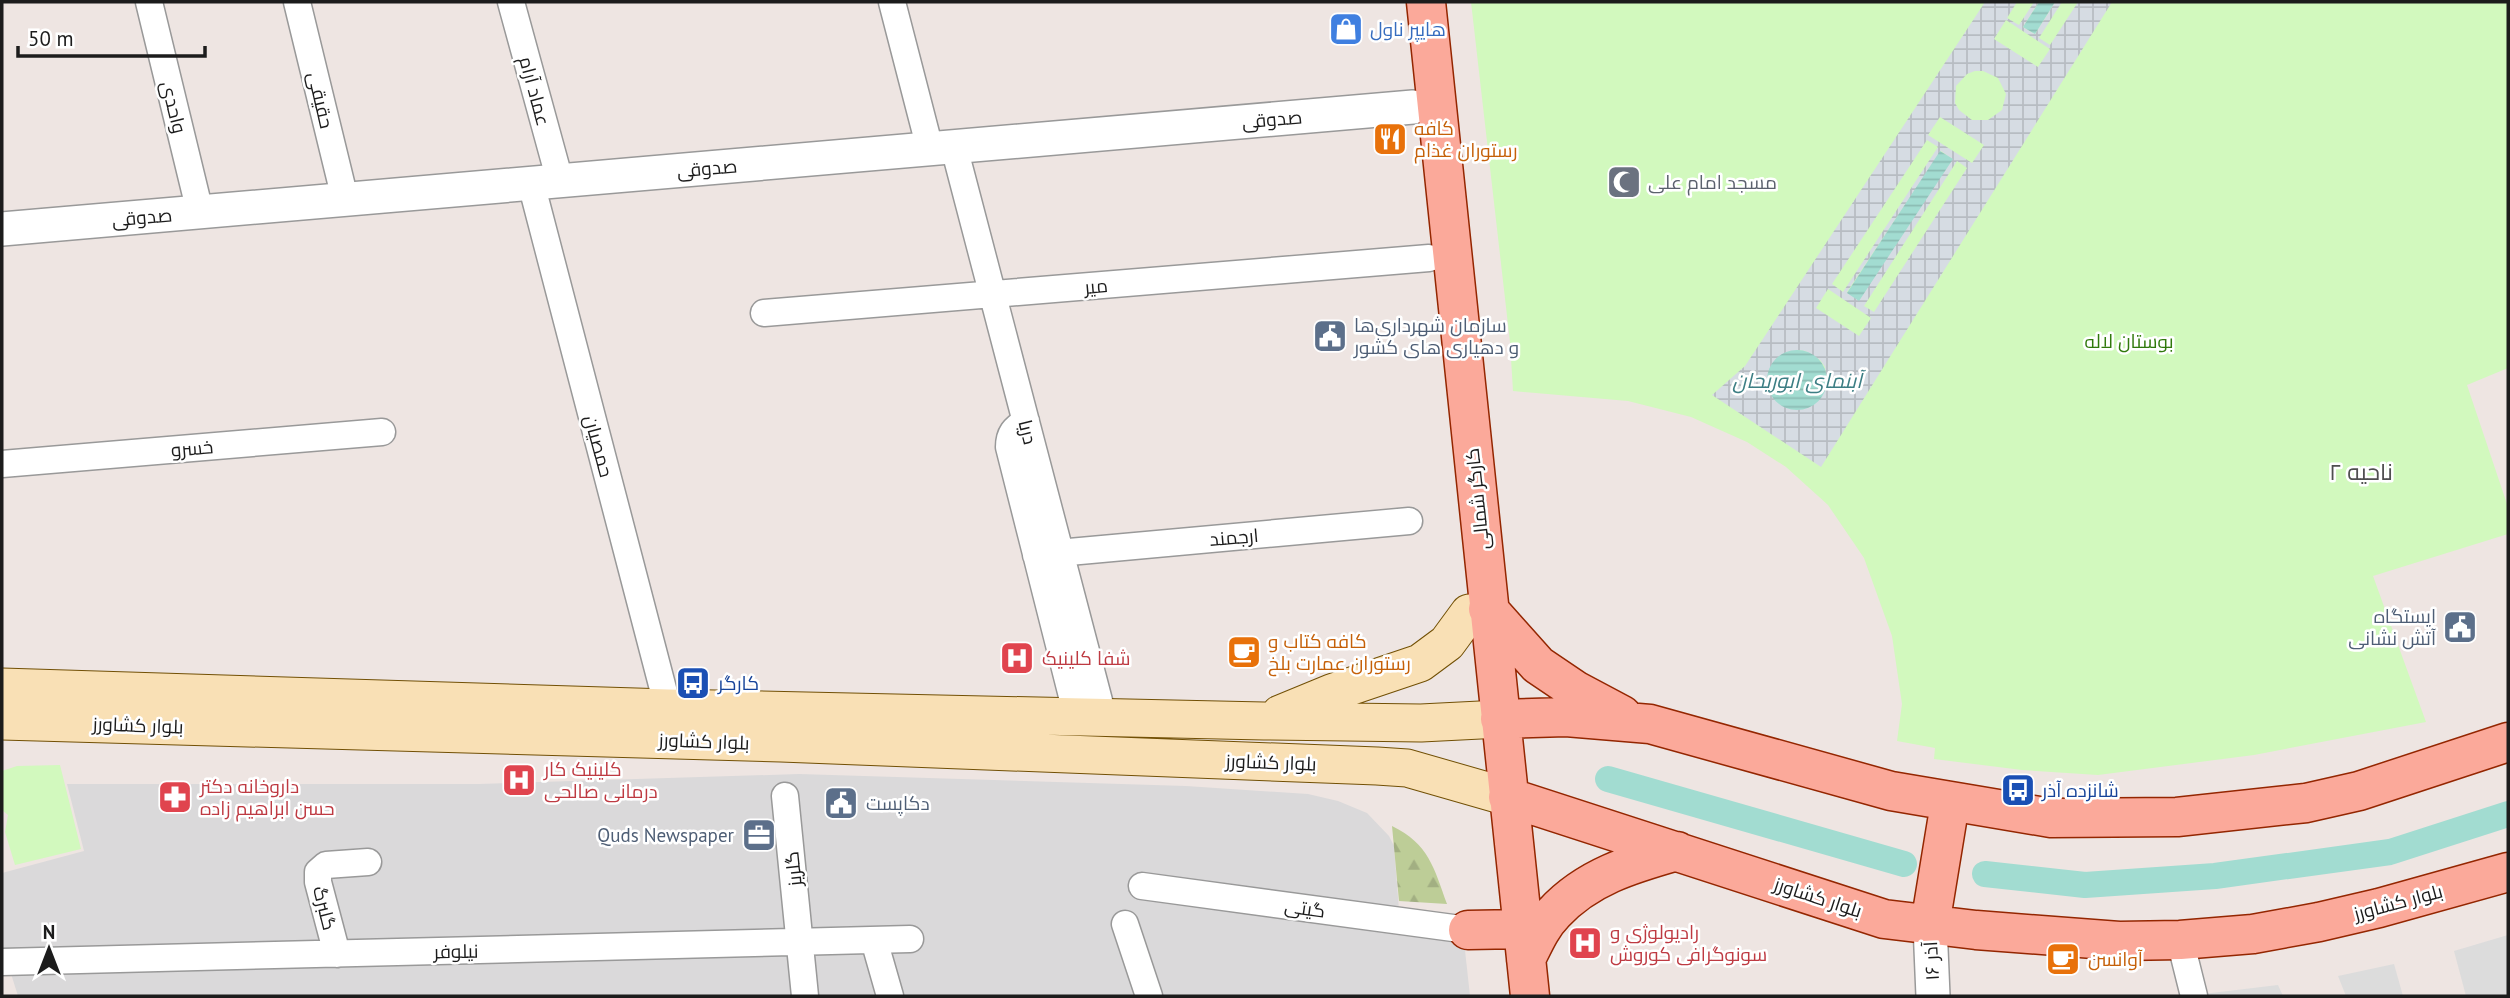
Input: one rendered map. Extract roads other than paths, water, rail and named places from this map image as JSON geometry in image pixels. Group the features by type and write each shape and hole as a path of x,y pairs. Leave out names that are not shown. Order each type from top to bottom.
{"main road":[{"path":"1401,2 1425,106"},
{"path":"1425,106 1426,2"},
{"name":"کارگر شمالی","path":"1425,106 1478,611 1491,720 1508,797 1530,996"},
{"path":"1264,721 1331,693 1419,663 1447,643 1478,611 1551,675 1637,722"},
{"name":"بلوار کشاورز","path":"2,687 668,708 1264,721 1566,717 1637,722 1664,727 1891,791 2051,818 2177,817 2305,803 2359,791 2508,742"},
{"name":"بلوار کشاورز","path":"2,721 781,743 1407,768 1508,797 1884,919 2119,941 2180,940 2253,934 2319,922 2508,872"},
{"path":"1930,925 1950,803"},
{"path":"1468,930 1524,944 1553,913 1602,876 1628,864 1677,851"}],"street":[{"name":"واحدی","path":"149,2 200,212"},
{"name":"حقیقی","path":"297,2 345,199"},
{"name":"عماد آرام","path":"511,2 545,182"},
{"name":"دریا","path":"892,2 992,294 1026,421 1047,554 1090,716"},
{"name":"صدوقی","path":"2,229 1425,106"},
{"name":"حمصیان","path":"545,182 668,708"},
{"name":"میر","path":"764,313 1441,257"},
{"name":"خسرو","path":"2,464 382,432"},
{"name":"ارجمند","path":"1047,554 1409,521"},
{"name":"گلریز","path":"785,796 805,996"},
{"name":"گلبرگ","path":"337,954 318,882 318,872 326,865 368,862"},
{"name":"گیتی","path":"1142,886 1468,930"},
{"path":"1125,924 1149,996"},
{"name":"۱۶ آذر","path":"1930,925 1933,996"},
{"name":"نیلوفر","path":"2,962 910,939"},
{"path":"874,940 890,996"},
{"path":"2180,940 2194,996"}],"water":[{"path":"2039,2 2055,2 2035,34 2023,27"},
{"path":"1940,151 1953,159 1859,301 1847,293"},
{"name":"آبنمای ابوریحان","path":"1797,350 1809,352 1822,363 1827,380 1825,392 1814,405 1797,410 1785,408 1772,397 1767,380 1769,368 1780,355"}],"waterway":[{"path":"1608,779 1904,864"},
{"path":"1985,874 2085,885 2215,876 2390,852 2508,814"}],"place":[{"name":"هايپر ناول","path":"1346,29"},
{"name":"کافه رستوران غذام","path":"1390,139"},
{"name":"مسجد امام علی","path":"1624,182"},
{"name":"سازمان شهرداری‌ها و دهیاری‌ های کشور","path":"1330,336"},
{"name":"ایستگاه آتش نشانی","path":"2460,627"},
{"name":"کافه کتاب و رستوران عمارت بلخ","path":"1244,652"},
{"name":"شفا کلینیک","path":"1017,658"},
{"name":"کارگر","path":"693,683"},
{"name":"کلینیک کار درمانی صالحی","path":"519,780"},
{"name":"شانزده آذر","path":"2018,790"},
{"name":"داروخانه دکتر حسن ابراهیم زاده","path":"175,797"},
{"name":"دکاپست","path":"841,803"},
{"name":"Quds Newspaper","path":"759,835"},
{"name":"رادیولوژی و سونوگرافی کوروش","path":"1585,943"},
{"name":"آوانسن","path":"2063,959"}],"district":[{"name":"ناحیه ۲","path":"2361,471"}],"park label":[{"name":"بوستان لاله","path":"2129,341"}]}
